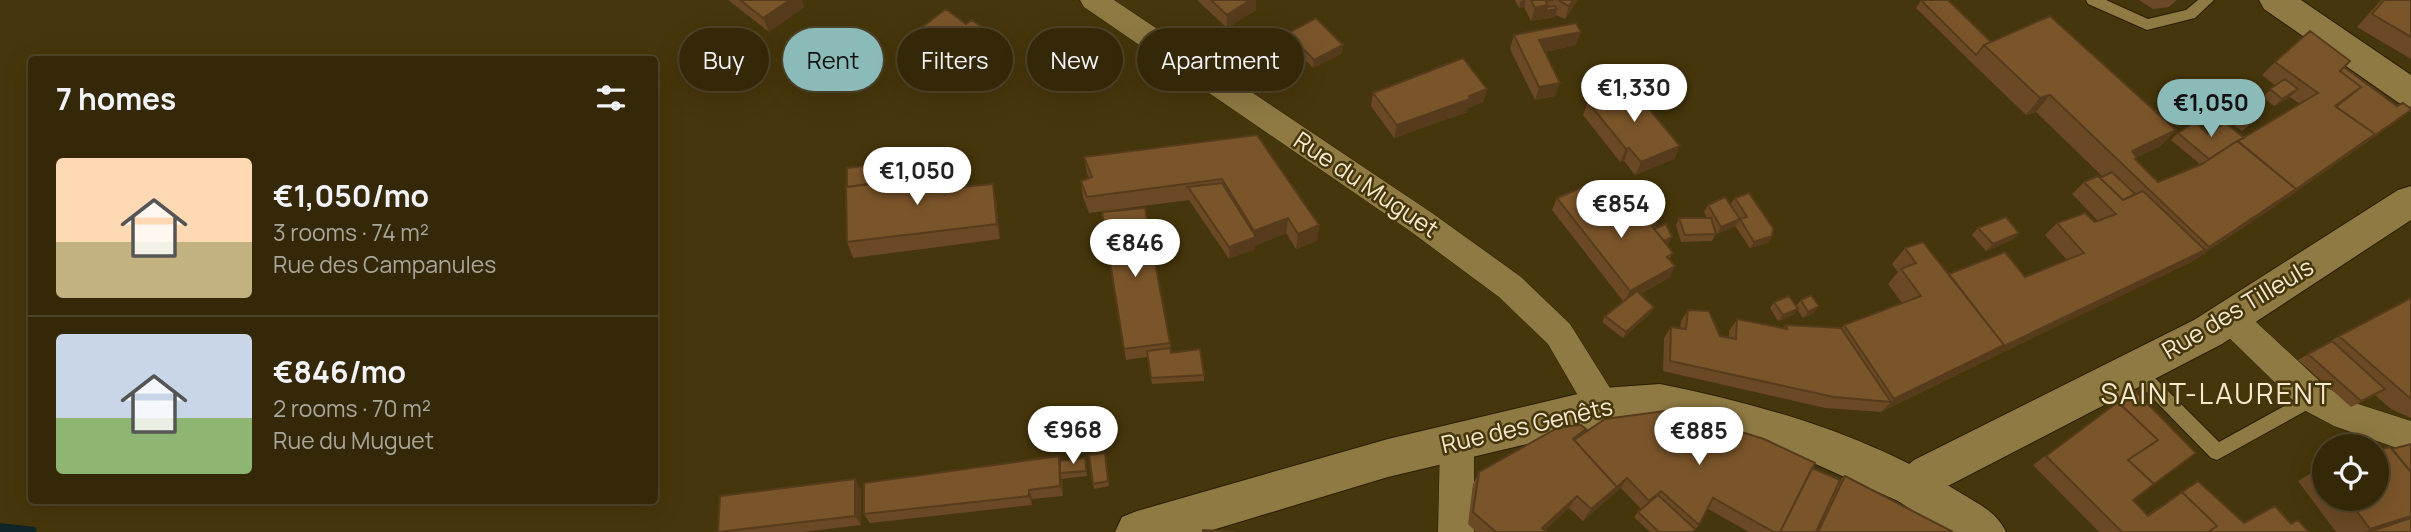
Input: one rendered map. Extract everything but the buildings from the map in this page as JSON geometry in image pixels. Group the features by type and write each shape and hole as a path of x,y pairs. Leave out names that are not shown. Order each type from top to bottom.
{"main road":[{"path":"2283,2 2411,93"},
{"name":"Rue des Tilleuls","path":"1913,487 1928,474 2230,318 2411,201"},
{"name":"Rue des Genêts","path":"1137,532 1388,458 1603,407 1660,402 1728,416 1807,440 1913,487 1983,532"}],"street":[{"name":"Rue du Muguet","path":"1094,0 1421,222 1510,287 1559,334 1603,407"},
{"path":"2230,318 2314,398 2346,415 2411,437"},
{"path":"1456,532 1457,443"}],"lane":[{"path":"2093,0 2147,26 2190,14 2207,0"},
{"path":"2135,369 2217,453 2314,398"}],"waterway":[{"path":"0,530 30,532"}],"district":[{"name":"SAINT-LAURENT","path":"2217,394"}]}
